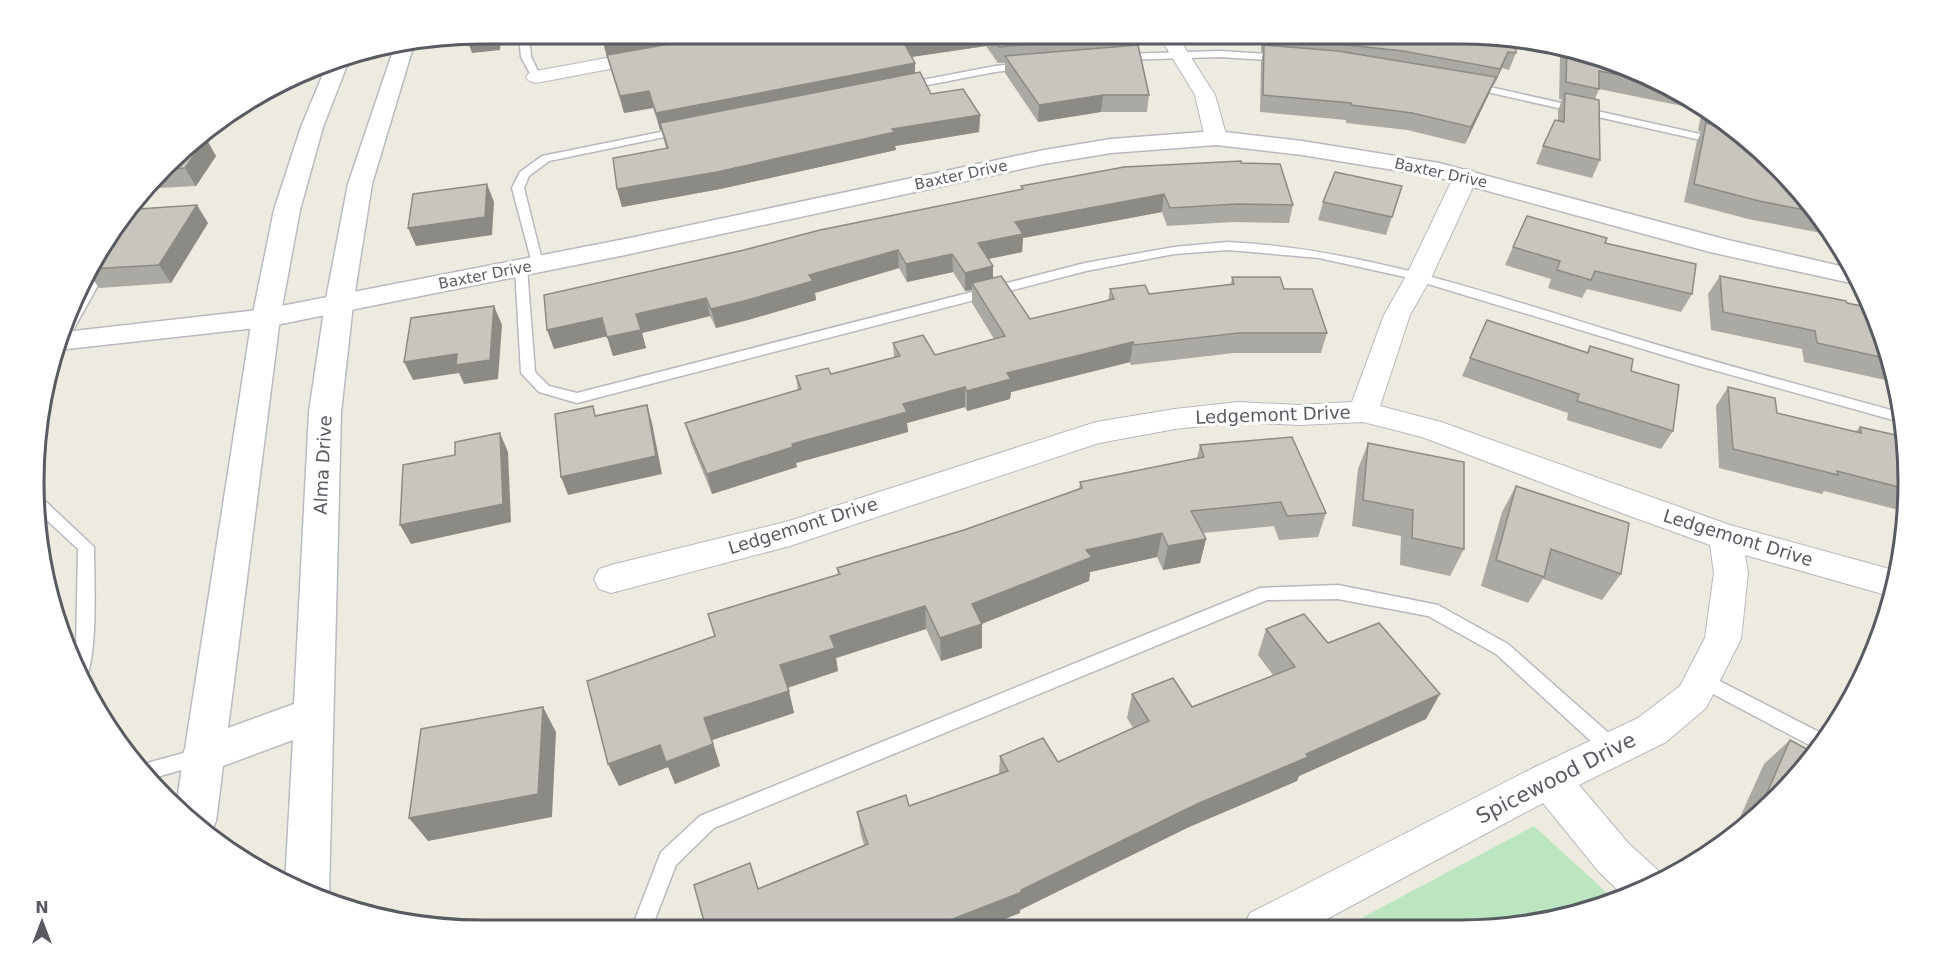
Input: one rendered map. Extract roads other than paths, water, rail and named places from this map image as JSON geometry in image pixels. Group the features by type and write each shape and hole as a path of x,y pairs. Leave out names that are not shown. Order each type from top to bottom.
{"main road":[{"name":"Alma Drive","path":"307,884 325,412 339,304 360,184 403,51"},
{"path":"196,814 202,756 266,318 287,210 312,127 336,69"},
{"name":"Baxter Drive","path":"67,341 266,318 529,266 1044,157 1111,146 1216,138 1302,148 1466,176 1719,246 1845,275"},
{"path":"202,756 312,715"}],"street":[{"path":"1174,44 1205,95 1216,138"},
{"path":"536,77 664,54"},
{"path":"1363,412 1396,315 1419,276 1466,176"},
{"name":"Ledgemont Drive","path":"610,579 790,533 1096,433 1175,419 1238,412 1299,416 1363,412 1430,429 1630,504 1726,537 1886,581"},
{"name":"Spicewood Drive","path":"1280,920 1549,780 1652,730 1693,697 1723,639 1731,573 1726,537"},
{"path":"1549,780 1614,858 1639,881"}],"lane":[{"path":"525,44 526,57 536,77"},
{"path":"1113,57 1180,54 1288,59"},
{"path":"891,90 995,69 1030,65"},
{"path":"1458,83 1724,143"},
{"path":"696,128 546,158 524,174 518,188 529,266 528,373 543,389 577,398 1085,267 1152,254 1227,246 1311,253 1419,276 1714,367 1892,415"},
{"path":"82,304 113,251 119,236"},
{"path":"44,508 86,547 79,654"},
{"path":"645,920 668,859 707,822 1266,593 1338,592 1432,610 1502,649 1613,749"},
{"path":"1702,680 1815,739"},
{"path":"151,770 202,756"}]}
